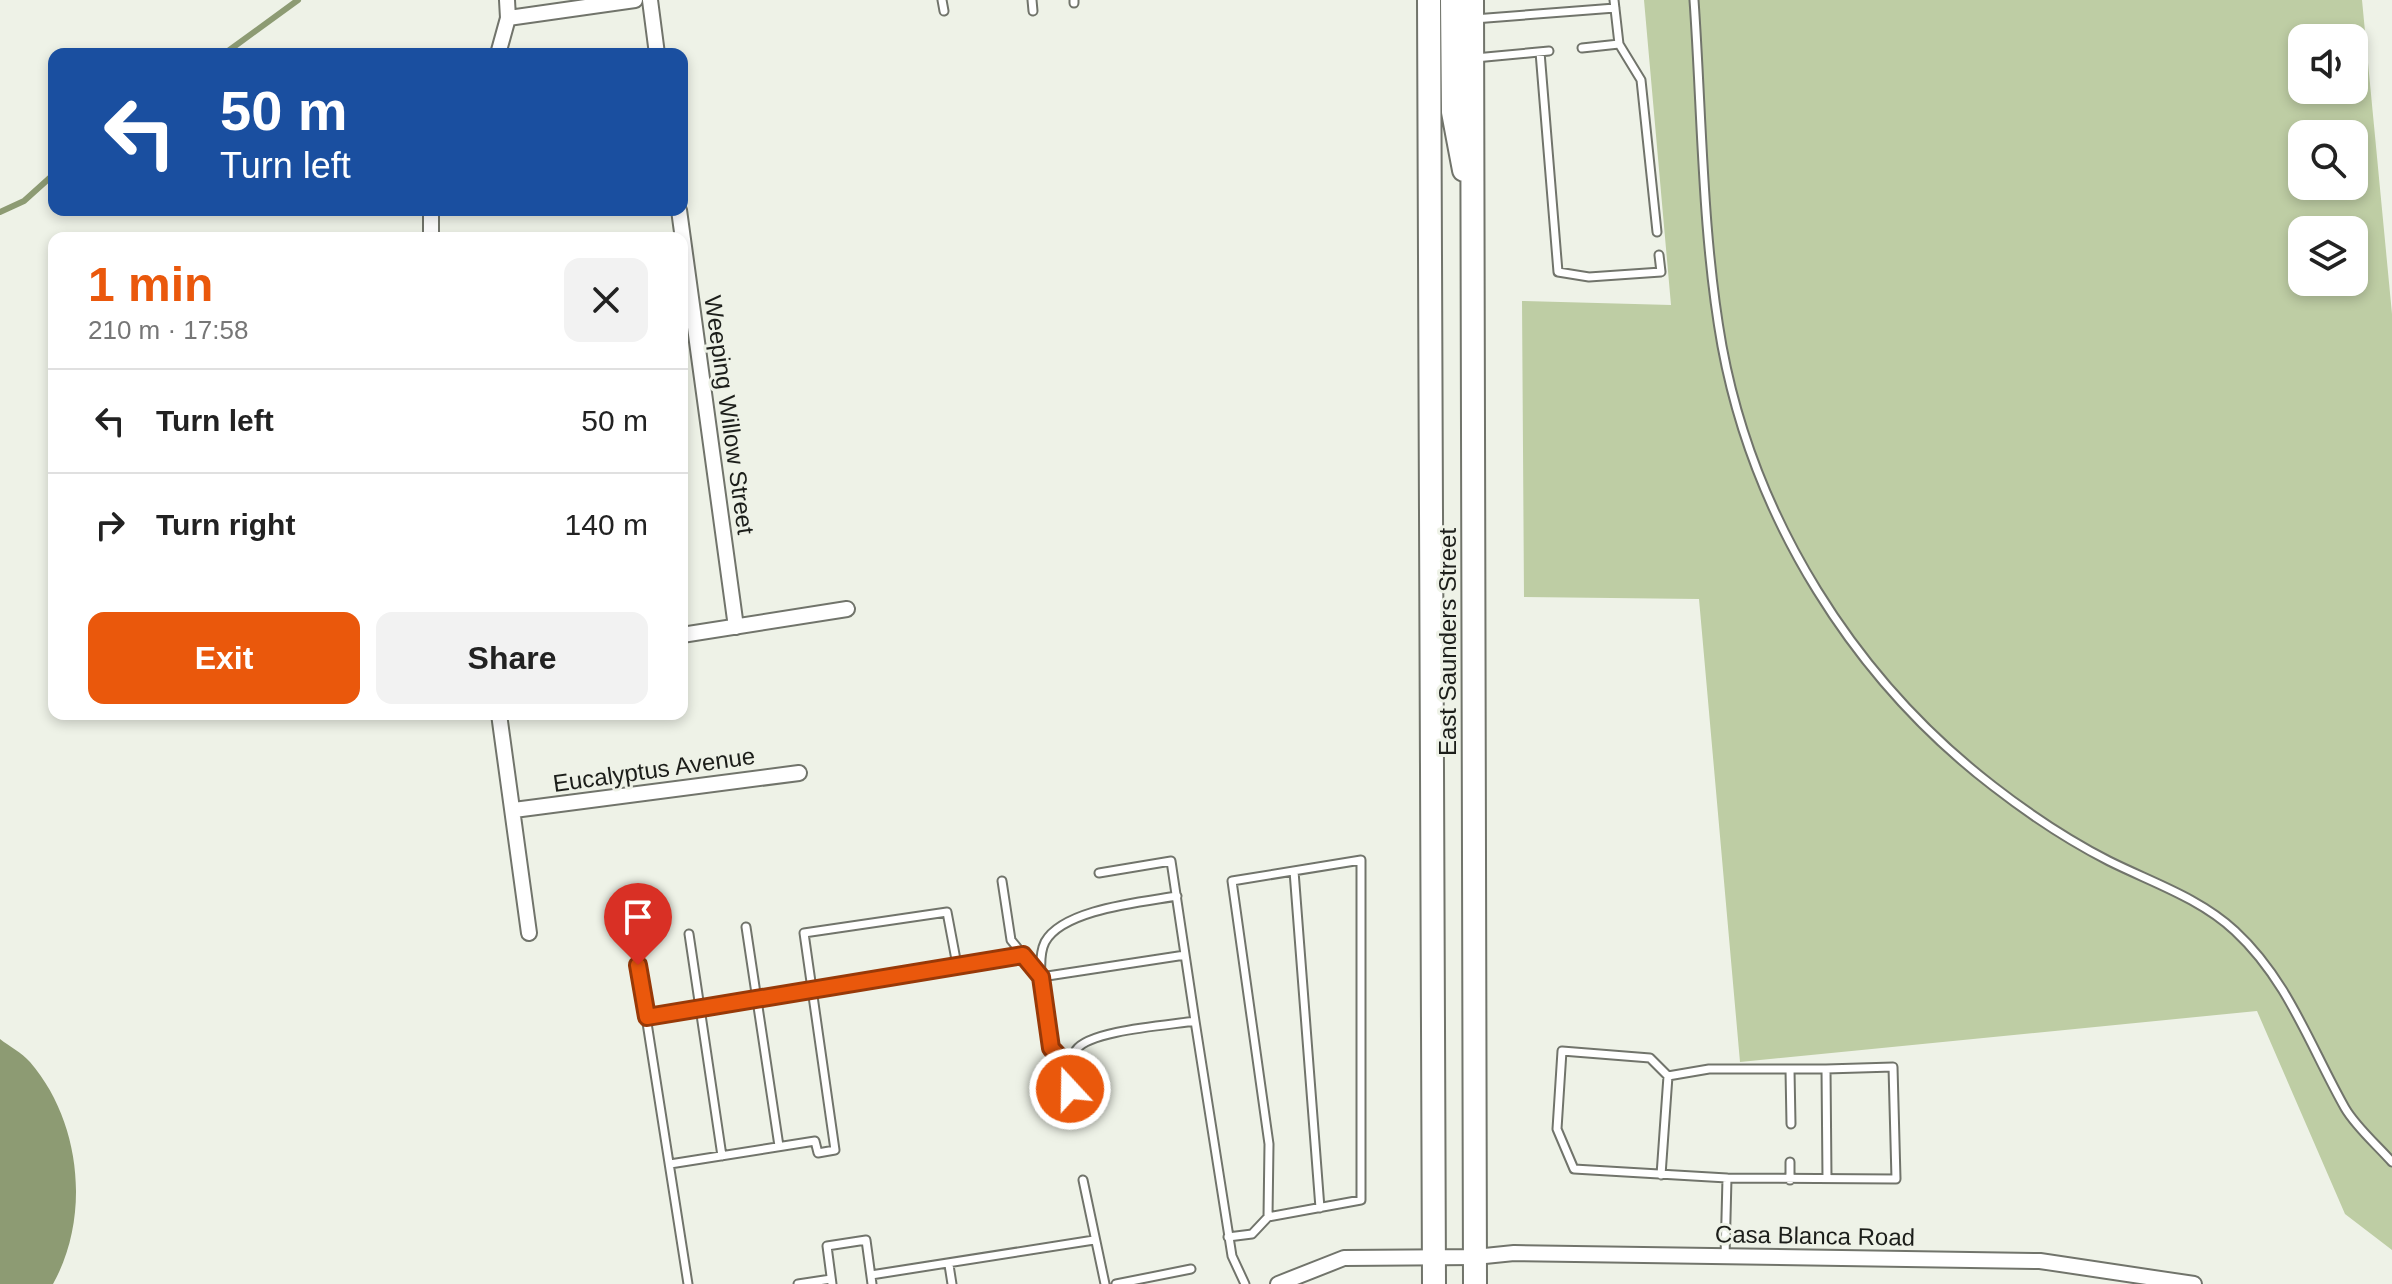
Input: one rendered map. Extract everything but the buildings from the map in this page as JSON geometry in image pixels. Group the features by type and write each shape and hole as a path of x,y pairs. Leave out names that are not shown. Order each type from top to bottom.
{"main road":[{"name":"East Saunders Street","path":"1429,0 1434,1284"},
{"path":"1452,0 1453,112 1473,202"},
{"name":"East Saunders Street","path":"1472,9 1475,1284"}],"street":[{"path":"500,48 508,18 507,0"},
{"path":"508,18 635,0"},
{"path":"650,0 656,48"},
{"name":"Weeping Willow Street","path":"688,276 736,627"},
{"path":"688,634 847,609"},
{"path":"500,720 529,933"},
{"name":"Eucalyptus Avenue","path":"514,810 799,773"},
{"name":"Casa Blanca Road","path":"1278,1284 1344,1258 1475,1257 1514,1253 2040,1261 2193,1284"}],"lane":[{"path":"942,0 944,11"},
{"path":"1032,0 1033,11"},
{"path":"1559,0 1559,13"},
{"path":"1694,0 1712,263 1722,345 1737,406 1761,478 1786,536 1821,597 1867,662 1918,719 1989,783 2038,820 2212,912 2234,930 2268,965 2305,1027 2346,1111 2392,1162"},
{"path":"1472,9 1559,13 1615,4 1619,44 1641,80 1657,232"},
{"path":"1582,48 1619,44"},
{"path":"1473,58 1544,52 1558,272 1589,277 1661,272 1659,255"},
{"path":"1228,1237 1252,1234 1268,1217 1361,1200 1361,860 1232,881 1269,1144 1268,1217"},
{"path":"1099,873 1171,861 1228,1237 1232,1256 1245,1284"},
{"path":"1294,871 1320,1208"},
{"path":"1002,881 1011,940 1041,977"},
{"path":"1071,1069 1051,1048 1041,977 1045,943 1062,927 1112,907 1177,896"},
{"path":"670,1164 815,1141 818,1153 835,1150 804,933 947,912 957,965"},
{"path":"746,927 779,1146"},
{"path":"689,934 722,1156"},
{"path":"634,940 688,1284"},
{"path":"647,1017 1023,955"},
{"path":"1041,977 1185,955"},
{"path":"1073,1111 1071,1069 1076,1049 1091,1038 1195,1021"},
{"path":"1661,1175 1668,1076 1650,1058 1562,1051 1557,1129 1574,1169 1661,1175 1790,1180 1896,1179 1893,1067 1709,1069 1668,1076"},
{"path":"1826,1069 1827,1178"},
{"path":"1790,1070 1791,1124"},
{"path":"1790,1162 1790,1180"},
{"path":"1725,1257 1727,1178"},
{"path":"1083,1180 1105,1284"},
{"path":"798,1284 831,1281 827,1246 866,1240 871,1280 1094,1240"},
{"path":"949,1265 952,1284"},
{"path":"1116,1284 1191,1269"}],"shaded area":[{"path":"1644,0 2362,0 2364,24 2288,24 2288,104 2368,104 2368,63 2392,314 2392,1250 2345,1214 2257,1011 1740,1062 1699,599 1524,597 1522,301 1671,305"},
{"path":"0,1039 27,1059 47,1086 70,1140 76,1199 73,1229 53,1284 0,1284"}],"waterway":[{"path":"232,48 298,0"},
{"path":"0,212 24,201 48,179"}],"route":[{"path":"638,965 647,1017 1023,955 1041,977 1051,1048 1071,1069 1070,1089"}]}
